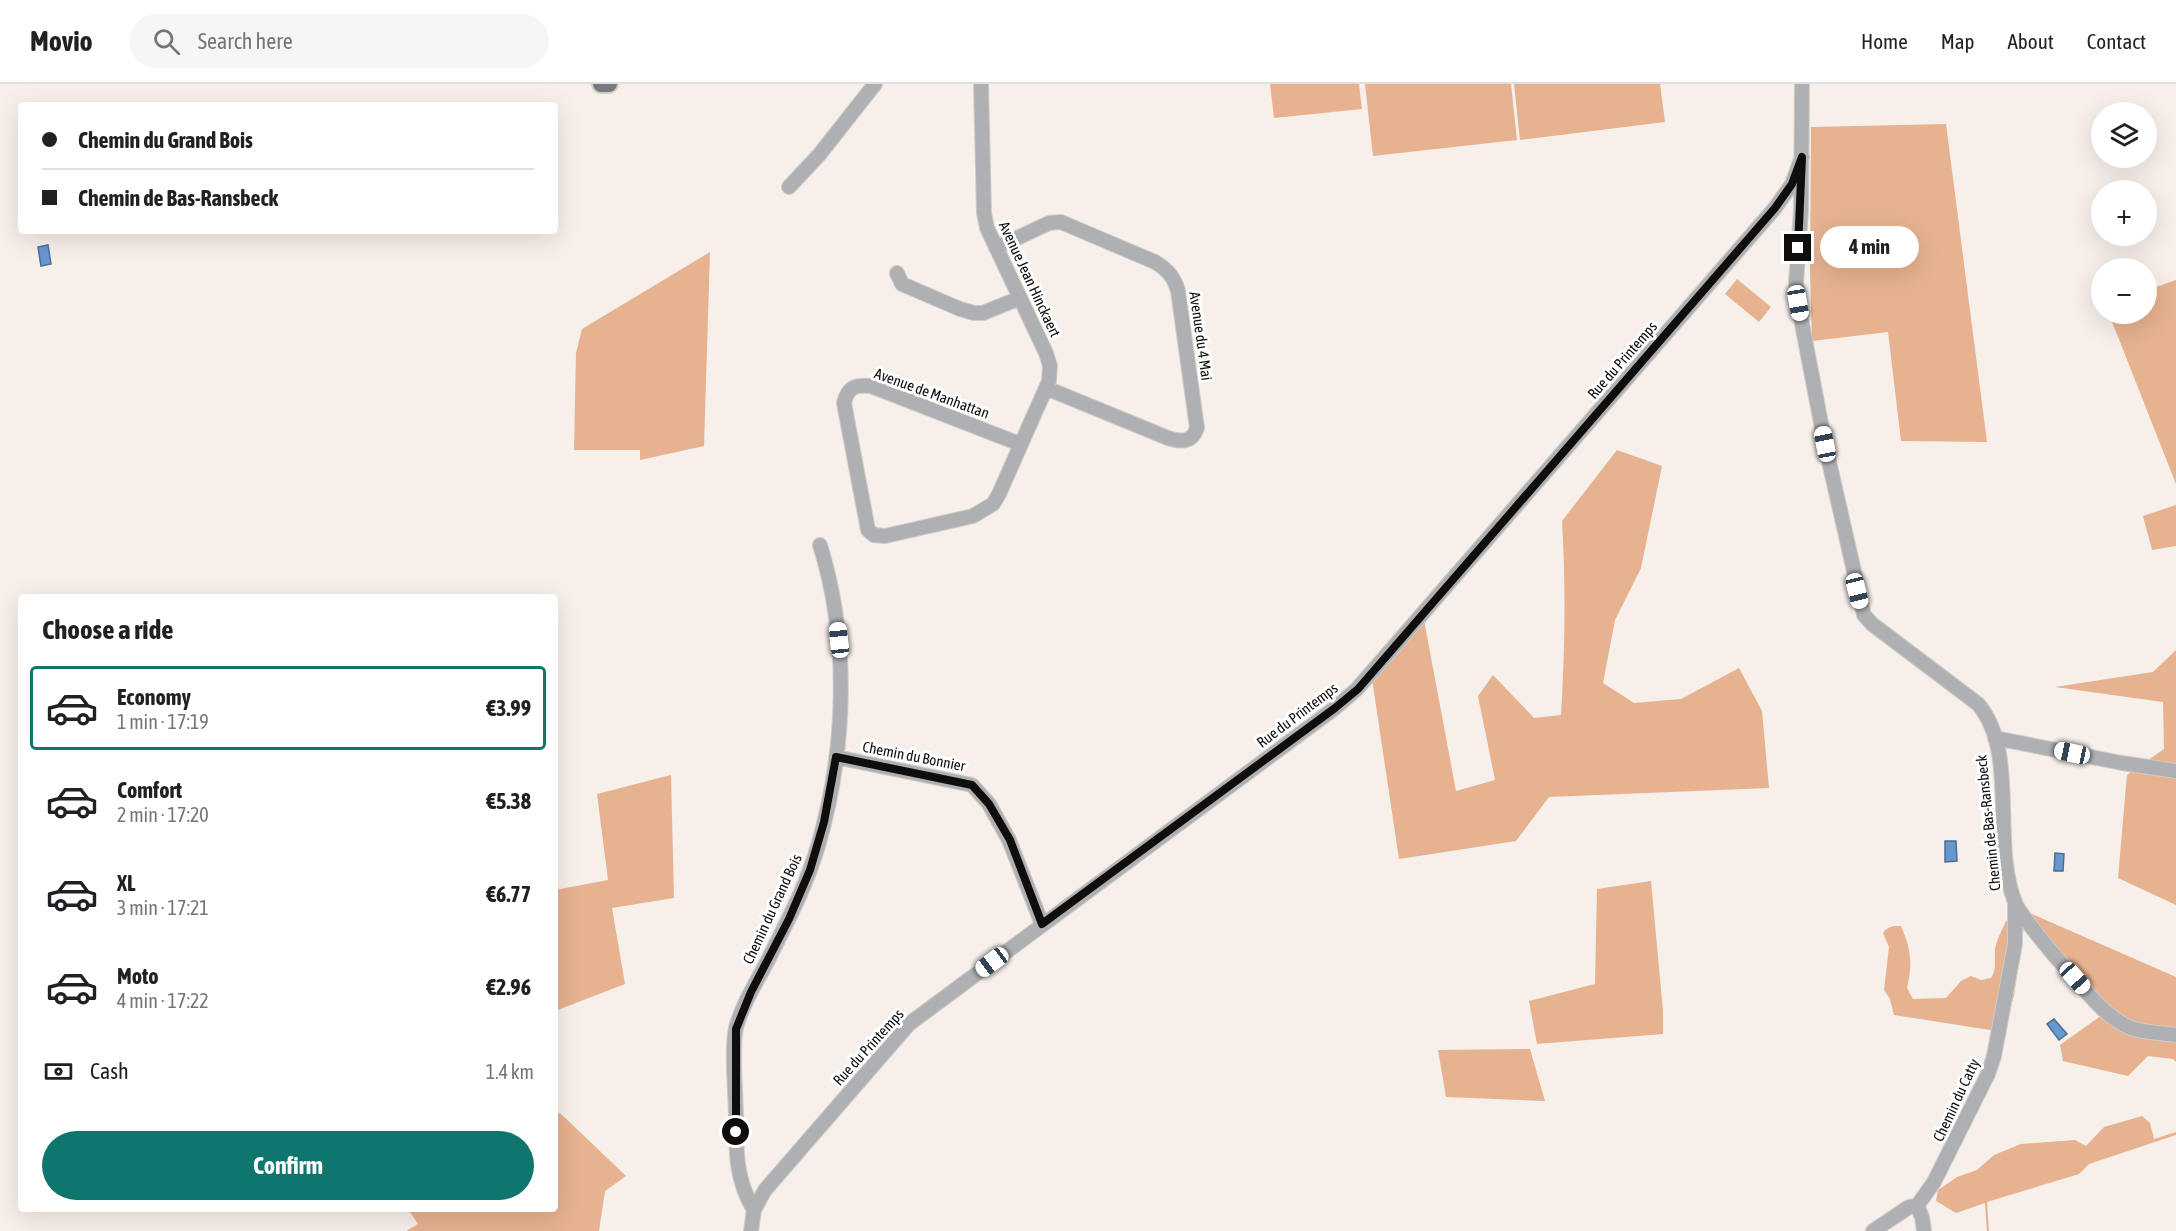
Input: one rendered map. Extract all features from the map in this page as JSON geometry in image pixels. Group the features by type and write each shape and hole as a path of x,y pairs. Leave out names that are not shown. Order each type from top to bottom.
{"main road":[{"path":"601,84 609,84"}],"street":[{"path":"789,187 814,160 875,84"},
{"name":"Avenue Jean Hinckaert","path":"981,84 984,213 987,228 1050,366 1046,388 1020,444"},
{"name":"Chemin de Bas-Ransbeck","path":"1802,84 1802,157 1796,283 1798,303 1825,444 1864,615 1872,624 1977,704 1985,713 1995,738 2000,772 2007,873 2015,903 2045,945 2111,1016 2133,1029 2176,1035"},
{"name":"Rue du Printemps","path":"751,1231 754,1210 765,1190 909,1024 1358,689 1775,208 1792,184 1802,157"},
{"name":"Avenue du 4 Mai","path":"996,248 1049,223 1061,222 1155,262 1167,270 1175,280 1197,428 1191,439 1183,442 1168,438 1046,388"},
{"path":"897,273 902,284 967,311 983,313 1020,298"},
{"name":"Avenue de Manhattan","path":"859,386 871,386 1020,444 999,494 993,504 981,512 973,516 885,536 874,535 868,530 865,522 844,404 846,393 859,386"},
{"name":"Chemin du Grand Bois","path":"754,1210 742,1188 737,1166 736,1029 747,1000 789,919 810,870 824,822 836,757 840,709 840,650 831,581 820,545"},
{"name":"Chemin de Bas-Ransbeck","path":"1995,738 2122,763 2176,771"},
{"name":"Chemin du Bonnier","path":"836,757 972,785 989,804 1010,840 1042,924"},
{"name":"Chemin du Catty","path":"1917,1206 1934,1182 1988,1074 1994,1056 2015,944 2015,903"},
{"path":"1873,1231 1909,1207 1917,1206 1922,1217 1924,1231"}],"shaded area":[{"path":"1270,84 1359,84 1362,109 1274,118"},
{"path":"1365,84 1511,84 1517,140 1373,156"},
{"path":"1514,84 1660,84 1665,122 1520,140"},
{"path":"1946,124 1987,442 1901,441 1888,332 1812,341 1811,127"},
{"path":"710,252 704,446 640,460 640,450 574,450 576,353 582,329"},
{"path":"1737,279 1771,307 1759,322 1725,294"},
{"path":"2176,280 2176,484 2113,324 2157,324 2157,287"},
{"path":"1617,450 1662,466 1641,568 1615,620 1603,683 1634,703 1681,699 1739,668 1762,711 1769,788 1549,797 1516,841 1399,859 1372,679 1424,620 1456,791 1495,780 1478,696 1493,675 1534,718 1561,715 1564,618 1562,521"},
{"path":"2176,505 2176,546 2152,550 2143,516"},
{"path":"2176,650 2176,905 2118,878 2127,775 2164,749 2163,702 2055,687 2153,672"},
{"path":"671,775 674,898 612,908 625,984 558,1010 558,889 608,880 597,794"},
{"path":"1651,881 1663,1034 1537,1044 1529,1001 1595,984 1597,889"},
{"path":"2030,913 2176,977 2176,1062 2173,1059 2148,1056 2128,1076 2063,1061 2060,1045 2102,1015 2024,927 2014,996 2003,1032 1894,1015 1890,999 1884,990 1889,947 1883,933 1887,929 1901,926 1909,950 1910,971 1907,988 1913,999 1946,998 1961,981 1971,976 1981,980 1991,978 1995,967 1996,945 2006,921"},
{"path":"1530,1049 1545,1101 1446,1097 1438,1050"},
{"path":"560,1113 626,1176 605,1191 599,1231 406,1231 418,1224 410,1212 558,1212 558,1114"},
{"path":"2142,1116 2150,1123 2154,1139 2176,1132 2176,1135 2089,1164 2079,1174 1987,1202 1989,1231 1987,1231 1985,1203 1956,1213 1936,1201 1938,1190 1957,1177 1977,1170 1994,1155 2021,1144 2075,1140 2086,1146 2104,1127"}],"water":[{"path":"48,245 51,264 41,266 38,247"},
{"path":"1945,841 1956,841 1957,861 1945,862"},
{"path":"2055,853 2064,854 2063,871 2054,871"},
{"path":"2054,1019 2067,1034 2059,1040 2047,1024"}],"route":[{"path":"736,1132 736,1029 743,1009 789,919 810,870 824,822 836,757 972,785 989,804 1010,840 1042,924 1358,689 1775,208 1792,184 1802,157 1798,248"}]}
